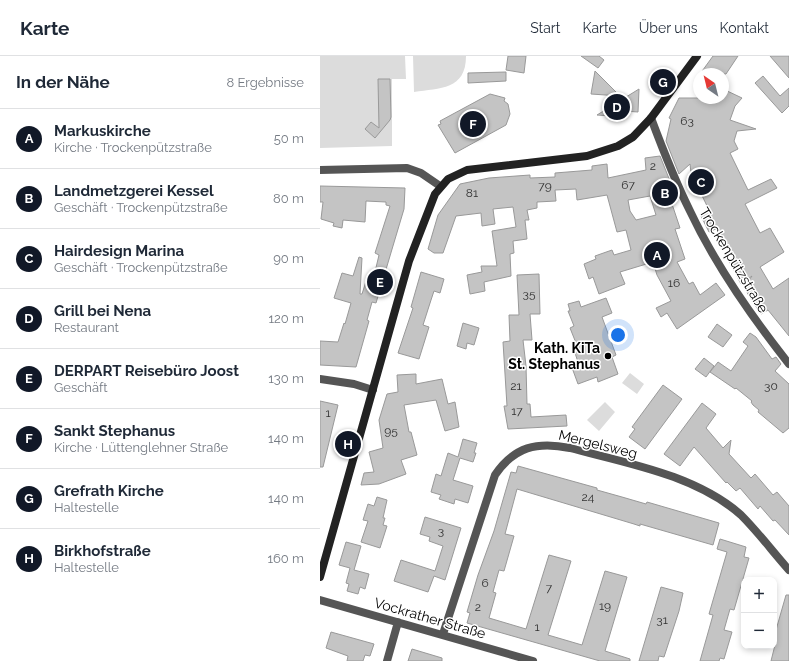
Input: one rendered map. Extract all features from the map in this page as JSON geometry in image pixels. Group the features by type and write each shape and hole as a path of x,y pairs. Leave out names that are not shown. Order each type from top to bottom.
{"street":[{"path":"320,577 414,246 430,204 440,186 456,174 467,170 588,156 609,150 633,137 651,118 697,56"},
{"name":"Trockenpützstraße","path":"651,118 674,176 698,228 735,292 789,364"},
{"path":"320,170 407,168 421,173 440,186"},
{"path":"320,379 354,384 374,390"},
{"name":"Mergelsweg","path":"443,634 495,476 512,457 536,445 556,445 570,448 676,478 704,489 740,515 789,570"},
{"name":"Vockrather Straße","path":"320,600 533,661"},
{"path":"387,661 398,622"}],"shaded area":[{"path":"320,56 405,56 406,79 392,79 392,146 320,148"},
{"path":"413,56 466,56 465,67 462,75 450,85 442,88 414,92"},
{"path":"630,373 644,384 637,394 622,383"},
{"path":"605,402 615,412 599,431 587,420"}],"building":[{"path":"508,56 526,56 524,73 506,70"},
{"path":"581,56 599,56 604,60 598,68"},
{"path":"713,56 738,56 729,70 729,68 704,68"},
{"path":"770,56 789,56 789,78"},
{"path":"595,71 620,96 591,94"},
{"path":"506,72 506,81 468,83 468,73"},
{"path":"763,76 780,96 789,88 789,106 782,113 755,83"},
{"path":"378,79 390,79 391,117 375,138 365,129 371,122 379,128"},
{"path":"639,89 638,112 624,111 624,117 597,115"},
{"path":"729,92 742,98 735,106 730,120 756,129 737,131 734,141 738,149 730,153 748,190 771,179 777,188 745,204 760,233 770,228 784,252 760,267 773,289 789,278 789,336 768,310 761,314 752,301 744,287 752,276 741,284 729,261 734,259 718,228 709,232 700,214 709,210 691,173 690,164 679,174 666,141 671,119 669,118 679,98 693,98 693,104 729,104"},
{"path":"490,94 505,98 504,101 508,104 510,114 506,125 455,153 438,125 441,124 440,121"},
{"path":"660,156 670,181 665,183 680,228 675,229 685,259 677,262 689,284 693,282 700,295 716,283 725,295 677,329 667,313 661,317 656,308 671,301 657,275 653,262 620,272 625,284 599,294 593,277 589,279 584,264 596,259 595,256 612,250 614,255 631,250 626,230 617,232 607,195 577,200 576,189 555,190 556,201 537,202 537,208 527,210 529,220 525,220 527,239 513,241 514,253 510,254 511,276 484,282 485,291 470,294 467,275 482,272 481,266 497,266 492,231 516,227 513,207 493,209 495,224 482,226 481,213 456,216 443,253 434,253 428,249 438,215 460,184 489,178 530,175 530,178 555,177 555,173 592,170 592,166 607,164 608,178 646,170 645,158","holes":["650,196 656,215 636,220 630,211 628,200"]},
{"path":"320,186 405,188 404,209 376,303 372,302 367,320 369,321 356,367 320,365 320,341 338,342 344,323 345,324 351,303 334,298 342,273 353,276 359,257 362,258 360,294 362,294 368,275 374,276 379,255 375,253 390,206 386,205 386,202 366,201 365,222 343,220 342,228 333,226 334,223 321,219 323,202 320,202"},
{"path":"421,272 444,279 440,293 434,291 423,325 429,327 419,359 398,353 413,308 411,307"},
{"path":"539,274 540,314 530,314 532,340 523,340 526,366 527,404 530,404 531,417 566,415 567,426 508,429 504,406 507,406 503,342 510,341 509,315 519,315 517,275"},
{"path":"606,298 612,313 602,317 616,355 612,357 618,374 598,382 597,377 578,384 571,365 578,362 572,344 576,343 570,328 574,326 568,311 570,311 568,304 579,301 581,307"},
{"path":"463,323 479,328 474,345 467,343 466,349 457,346"},
{"path":"717,324 732,335 723,347 708,337"},
{"path":"750,333 756,337 772,359 776,357 781,364 775,371 789,384 789,428 783,433 758,412 759,410 753,405 751,402 752,401 736,388 735,389 710,372 718,362 731,371 748,346 743,342"},
{"path":"704,358 714,366 706,377 695,369"},
{"path":"416,374 416,384 442,379 448,404 455,402 459,427 445,431 436,400 404,405 409,432 411,432 417,455 401,460 406,474 379,484 361,485 364,473 374,472 369,452 383,448 379,420 387,394 398,392 397,375"},
{"path":"663,385 682,399 645,449 629,437 635,429 632,427"},
{"path":"320,401 338,405 323,467 320,467"},
{"path":"702,403 716,414 706,428 723,448 731,440 729,454 751,478 755,474 773,495 777,492 789,506 789,535 775,520 773,521 760,506 758,509 740,488 736,491 727,482 726,483 694,447 680,466 664,454"},
{"path":"463,439 477,443 474,453 476,453 473,462 460,458 453,480 473,486 468,503 455,499 454,504 439,499 441,495 431,492 436,474 441,476 448,453 458,457"},
{"path":"518,466 597,488 597,490 646,504 647,502 719,523 713,545 640,524 640,526 517,489 505,534 514,536 504,571 499,570 493,592 496,593 489,618 526,629 549,555 571,561 548,635 582,645 605,571 627,577 605,651 630,659 630,661 600,661 467,623 470,613 467,612 478,575 494,531 511,472 516,473"},
{"path":"377,497 387,500 383,525 387,526 380,548 361,542 368,521 363,520 368,504 374,506"},
{"path":"425,517 461,528 445,580 434,576 428,592 394,581 401,560 435,571 443,546 429,541 430,537 420,534"},
{"path":"720,539 746,547 744,557 749,558 744,577 741,577 741,586 734,610 730,609 724,630 732,632 724,659 720,658 719,661 700,661 713,615 709,614 727,552 717,549"},
{"path":"346,542 361,546 354,570 369,574 365,589 360,587 358,594 347,591 349,584 346,583 350,568 339,565"},
{"path":"661,587 683,593 679,611 664,657 659,656 658,661 639,661"},
{"path":"786,595 789,595 789,661 771,661 774,649 777,649 777,626"},
{"path":"331,632 374,644 370,656 365,655 363,661 347,661 348,656 326,648"},
{"path":"412,649 442,658 442,661 408,661"}],"place":[{"name":"Grefrath Kirche","path":"663,82"},
{"name":"Grill bei Nena","path":"617,107"},
{"name":"Sankt Stephanus","path":"473,124"},
{"name":"Hairdesign Marina","path":"701,182"},
{"name":"Landmetzgerei Kessel","path":"665,193"},
{"name":"Markuskirche","path":"657,255"},
{"name":"DERPART Reisebüro Joost","path":"380,282"},
{"name":"Kath. KiTa St. Stephanus","path":"608,356"},
{"name":"Birkhofstraße","path":"348,444"}]}
